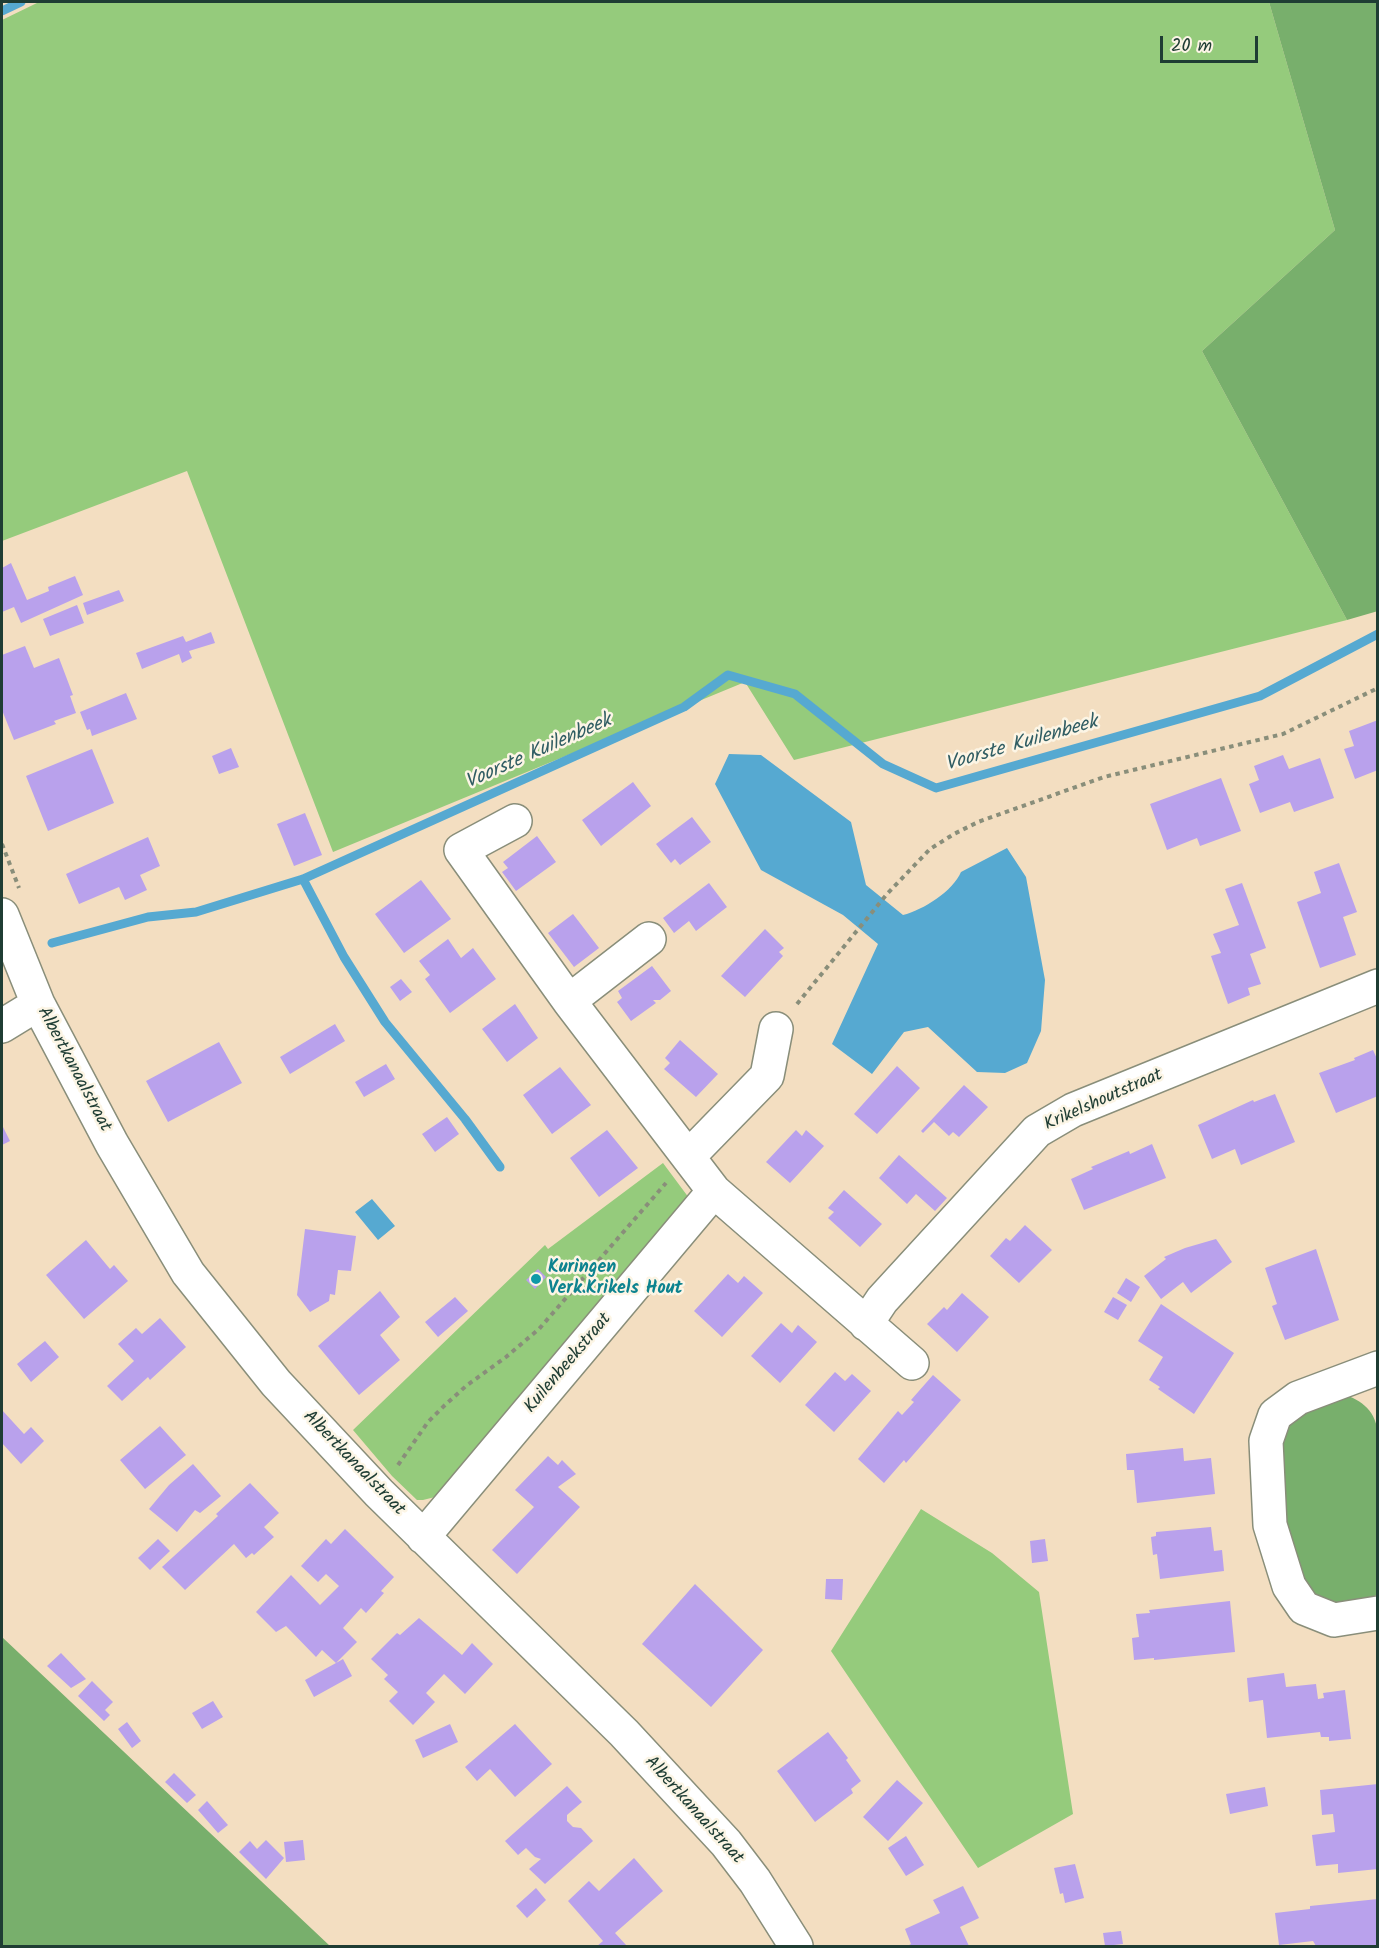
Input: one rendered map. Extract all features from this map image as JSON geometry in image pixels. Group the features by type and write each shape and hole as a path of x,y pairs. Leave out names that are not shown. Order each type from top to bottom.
{"street":[{"path":"515,821 461,850 568,1001 714,1191 912,1363"},
{"name":"Albertkanaalstraat","path":"2,915 38,1004 112,1144 188,1273 276,1383 379,1493 624,1734 726,1844 755,1881 796,1947"},
{"path":"568,1001 649,939"},
{"name":"Krikelshoutstraat","path":"866,1324 882,1300 1037,1131 1073,1110 1377,986"},
{"path":"2,1026 38,1004"},
{"path":"688,1158 767,1076 776,1029"},
{"name":"Kuilenbeekstraat","path":"423,1537 714,1191"},
{"path":"1377,1368 1298,1398 1275,1415 1266,1441 1270,1525 1289,1586 1304,1608 1334,1620 1377,1613"}],"path":[{"path":"776,1029 887,894 930,849 978,822 1104,777 1284,734 1377,688"},
{"path":"379,1493 428,1422 466,1386 506,1358 539,1329 688,1158"}],"green space":[{"path":"39,2 1269,2 1335,230 1202,351 1347,620 794,760 745,682 333,852 187,471 2,541 2,20"},
{"path":"1269,2 1377,2 1378,611 1347,620 1202,351 1335,230"},
{"path":"663,1163 689,1198 439,1496 417,1500 392,1476 353,1430 545,1245 548,1249"},
{"path":"1338,1392 1353,1398 1369,1410 1378,1432 1378,1594 1346,1606 1313,1600 1290,1553 1277,1438 1286,1417"},
{"path":"921,1509 992,1553 1039,1592 1073,1814 978,1868 831,1651"},
{"path":"2,1637 330,1946 2,1946"}],"water":[{"path":"729,754 761,755 851,822 866,885 903,915 936,899 951,886 961,872 1007,848 1026,877 1045,980 1041,1031 1027,1063 1005,1073 977,1072 928,1027 904,1032 872,1074 832,1044 878,944 843,915 761,870 715,784"},
{"path":"372,1199 395,1226 378,1240 355,1212"}],"building":[{"path":"11,563 27,600 49,591 48,587 75,576 83,595 21,623 14,607 2,612 2,568"},
{"path":"119,590 124,601 87,615 83,603"},
{"path":"77,605 84,623 50,636 43,619"},
{"path":"211,632 215,643 189,651 192,658 182,663 179,654 142,669 136,653 183,636 186,642"},
{"path":"25,646 34,668 59,658 73,695 70,696 76,713 54,721 56,724 14,740 2,710 2,655"},
{"path":"126,693 137,719 92,736 80,712"},
{"path":"1378,720 1378,770 1355,779 1344,749 1354,746 1349,731"},
{"path":"231,748 239,767 219,774 212,756"},
{"path":"92,749 114,803 48,831 26,776"},
{"path":"1283,755 1289,769 1320,758 1334,798 1294,812 1290,802 1260,813 1249,784 1259,780 1254,766"},
{"path":"1221,778 1241,831 1200,846 1197,838 1167,850 1150,804"},
{"path":"633,782 651,806 601,846 582,820"},
{"path":"305,813 322,855 294,866 277,824"},
{"path":"692,817 711,842 680,865 675,859 671,863 656,844"},
{"path":"537,836 556,862 516,891 502,872 508,868 503,862"},
{"path":"148,837 160,866 140,875 147,890 125,900 119,887 79,904 66,874"},
{"path":"1339,863 1357,912 1343,917 1356,955 1320,968 1297,902 1321,893 1314,872"},
{"path":"421,880 451,919 404,953 375,914"},
{"path":"709,883 727,907 696,931 689,921 674,933 663,918"},
{"path":"1242,883 1266,948 1250,954 1261,984 1248,988 1250,995 1228,1004 1211,956 1221,953 1213,934 1239,925 1225,889"},
{"path":"573,914 599,948 574,967 548,933"},
{"path":"765,929 784,948 779,952 783,956 745,997 721,976"},
{"path":"448,939 461,958 473,948 496,979 450,1013 425,979 430,975 419,961"},
{"path":"652,966 671,991 660,1000 653,1000 656,1003 631,1021 617,1002 622,998 618,991"},
{"path":"401,979 412,992 400,1001 390,987"},
{"path":"515,1004 538,1038 507,1062 482,1029"},
{"path":"335,1024 345,1041 290,1074 280,1057"},
{"path":"680,1040 718,1074 696,1097 664,1069 670,1063 665,1058"},
{"path":"219,1042 242,1083 168,1122 146,1081"},
{"path":"1373,1050 1378,1061 1378,1096 1336,1113 1319,1073 1355,1060 1354,1058"},
{"path":"386,1064 395,1079 364,1097 355,1082"},
{"path":"897,1066 920,1088 877,1134 854,1114"},
{"path":"560,1067 591,1105 552,1134 523,1095"},
{"path":"964,1085 988,1107 959,1137 953,1132 949,1136 934,1122 923,1133 921,1131"},
{"path":"1275,1094 1295,1142 1241,1165 1235,1149 1212,1159 1198,1125 1253,1100 1254,1102"},
{"path":"447,1117 459,1134 435,1152 422,1134"},
{"path":"2,1125 10,1141 2,1145"},
{"path":"607,1130 638,1168 599,1197 570,1158"},
{"path":"796,1130 802,1136 806,1130 824,1146 790,1183 766,1162"},
{"path":"1152,1144 1166,1178 1084,1210 1071,1179 1093,1169 1091,1167"},
{"path":"899,1155 947,1198 935,1211 916,1194 907,1204 879,1178"},
{"path":"844,1190 882,1224 860,1247 828,1218 834,1212 828,1208"},
{"path":"1025,1225 1052,1250 1019,1283 990,1256 1006,1238 1010,1241"},
{"path":"305,1229 356,1236 351,1271 338,1270 335,1295 330,1294 329,1301 310,1312 297,1295"},
{"path":"1216,1239 1232,1262 1191,1293 1183,1282 1161,1299 1144,1276 1166,1259 1164,1257"},
{"path":"86,1240 110,1269 114,1265 128,1281 84,1319 46,1275"},
{"path":"1316,1249 1339,1320 1285,1340 1272,1306 1277,1304 1265,1268"},
{"name":"Kuringen Verk.Krikels Hout","path":"538,1269 546,1277 535,1289 526,1280"},
{"path":"728,1274 738,1283 744,1276 763,1293 722,1337 694,1311"},
{"path":"1126,1278 1140,1287 1131,1302 1117,1293"},
{"path":"380,1291 400,1317 380,1335 400,1360 359,1395 318,1346"},
{"path":"962,1293 989,1317 957,1352 927,1324 944,1307 947,1310"},
{"path":"455,1297 468,1311 438,1337 425,1322"},
{"path":"1113,1297 1127,1305 1118,1320 1104,1312"},
{"path":"1161,1304 1234,1353 1194,1414 1149,1380 1163,1357 1138,1341"},
{"path":"160,1318 186,1347 150,1380 148,1377 122,1401 107,1386 134,1361 118,1344 136,1328 142,1334"},
{"path":"781,1323 792,1333 798,1325 817,1342 780,1383 751,1356"},
{"path":"45,1341 59,1357 31,1382 17,1364"},
{"path":"835,1372 845,1381 852,1374 871,1391 834,1432 805,1405"},
{"path":"933,1375 961,1400 906,1463 904,1460 884,1483 858,1459 898,1411 902,1415 914,1402 911,1400"},
{"path":"2,1410 24,1434 31,1427 44,1441 21,1464 2,1443"},
{"path":"160,1426 186,1455 145,1489 120,1460"},
{"path":"1183,1448 1184,1461 1211,1458 1215,1494 1137,1503 1134,1470 1127,1470 1126,1454"},
{"path":"548,1456 558,1465 562,1460 576,1474 558,1487 580,1507 517,1574 492,1550 534,1507 515,1490"},
{"path":"193,1464 221,1496 200,1513 195,1510 177,1532 149,1509 169,1485"},
{"path":"250,1483 279,1513 264,1527 274,1537 254,1555 252,1553 246,1558 234,1544 185,1590 162,1567"},
{"path":"1211,1527 1214,1551 1222,1550 1224,1571 1160,1579 1157,1554 1153,1555 1151,1537 1156,1536 1156,1532"},
{"path":"345,1529 394,1577 381,1591 384,1593 366,1613 361,1608 343,1628 357,1642 336,1663 322,1650 316,1657 286,1626 276,1632 256,1612 291,1575 320,1605 339,1586 326,1574 318,1582 301,1566 326,1539 331,1544"},
{"path":"158,1539 170,1551 150,1570 138,1558"},
{"path":"1045,1539 1048,1561 1032,1563 1030,1541"},
{"path":"826,1579 843,1579 842,1600 825,1599"},
{"path":"695,1584 763,1650 711,1707 642,1644"},
{"path":"1230,1601 1235,1652 1134,1660 1132,1638 1139,1637 1136,1614 1150,1613 1149,1610"},
{"path":"419,1618 462,1655 472,1643 493,1664 465,1694 444,1674 426,1693 435,1702 413,1725 389,1701 398,1692 384,1679 388,1675 371,1659 397,1633 400,1635"},
{"path":"61,1653 86,1679 71,1688 47,1666"},
{"path":"343,1659 352,1676 314,1697 305,1680"},
{"path":"1284,1673 1286,1687 1316,1684 1318,1699 1324,1698 1323,1693 1345,1690 1351,1739 1329,1741 1329,1737 1321,1737 1320,1732 1267,1738 1263,1700 1249,1702 1247,1678"},
{"path":"92,1681 113,1702 105,1710 110,1715 104,1721 78,1696"},
{"path":"213,1701 223,1717 202,1729 192,1713"},
{"path":"127,1722 141,1741 132,1748 118,1729"},
{"path":"450,1724 458,1742 423,1758 415,1740"},
{"path":"515,1724 552,1764 515,1797 490,1769 477,1781 465,1767"},
{"path":"828,1732 848,1758 846,1760 861,1781 851,1789 853,1793 815,1822 777,1771"},
{"path":"174,1773 196,1795 187,1803 165,1782"},
{"path":"897,1780 923,1803 888,1841 863,1817"},
{"path":"1378,1784 1378,1869 1338,1873 1338,1864 1316,1866 1312,1835 1335,1832 1333,1814 1322,1815 1320,1790"},
{"path":"567,1786 582,1802 567,1815 567,1821 573,1827 581,1828 593,1841 545,1884 529,1869 541,1859 535,1857 526,1848 518,1855 505,1841"},
{"path":"1265,1787 1268,1806 1230,1814 1226,1794"},
{"path":"207,1801 228,1825 218,1833 198,1810"},
{"path":"906,1836 924,1865 906,1876 888,1848"},
{"path":"266,1840 284,1858 266,1879 239,1852 250,1841 257,1849"},
{"path":"303,1840 305,1860 286,1862 284,1842"},
{"path":"634,1858 663,1891 615,1933 627,1946 597,1946 603,1941 568,1901 589,1881 599,1891"},
{"path":"1075,1864 1084,1898 1065,1903 1063,1893 1060,1894 1054,1868"},
{"path":"963,1886 979,1918 960,1927 969,1946 907,1946 911,1944 905,1929 940,1913 933,1900"},
{"path":"536,1888 546,1900 527,1918 516,1906"},
{"path":"1378,1899 1378,1946 1316,1946 1313,1941 1279,1945 1275,1913 1310,1909 1310,1906"},
{"path":"1121,1931 1123,1944 1105,1946 1103,1933"}],"waterway":[{"path":"2,11 21,2"},
{"name":"Voorste Kuilenbeek","path":"52,943 148,917 196,912 303,879 684,707 728,675 795,694 883,764 936,788 1260,696 1378,634"},
{"name":"Voorste Kuilenbeek","path":"303,879 344,957 385,1022 465,1119 500,1167"}],"place":[{"name":"Kuringen Verk.Krikels Hout","path":"536,1279"}]}
